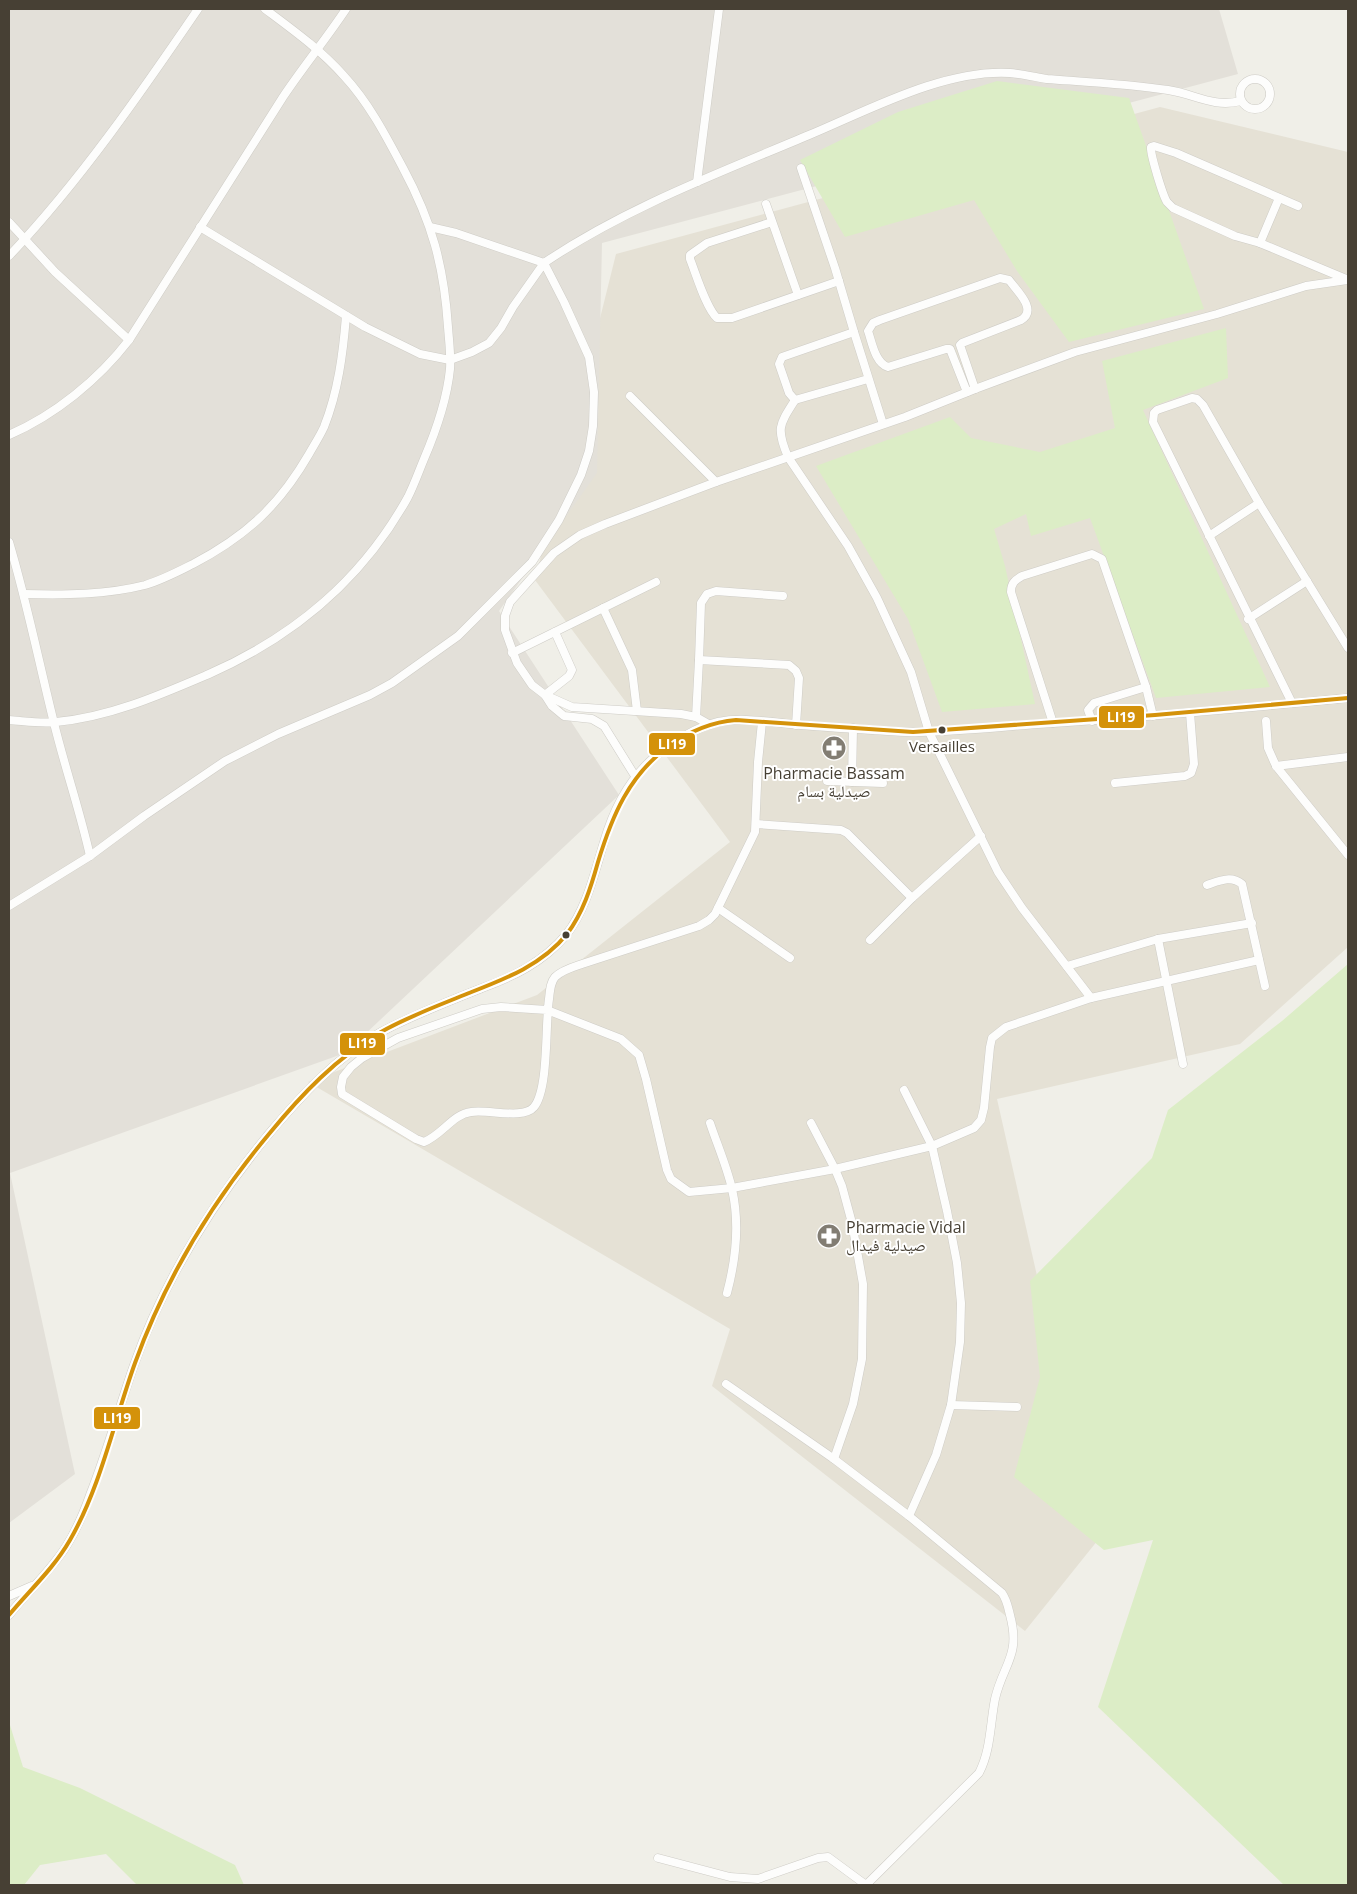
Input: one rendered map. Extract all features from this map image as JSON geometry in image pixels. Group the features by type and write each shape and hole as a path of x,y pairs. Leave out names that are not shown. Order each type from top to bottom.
{"street":[{"path":"9,256 26,239 66,190 117,123 198,9"},
{"path":"9,720 54,723 118,710 145,701 263,647 298,624 330,598 379,543 409,494 431,443 448,383 450,360 446,302 438,252 430,227 408,177 370,109 346,78 319,50 265,9"},
{"path":"9,435 64,403 104,368 129,340 288,90 319,50 346,9"},
{"path":"697,182 719,9"},
{"path":"200,227 346,316 404,347 420,354 450,360 489,344 544,263 573,244 609,224 697,182 937,82 980,73 1010,73 1172,90 1217,104 1241,101 1251,108 1264,106 1270,95 1269,86 1259,79 1246,81 1240,92 1241,101"},
{"path":"1298,206 1176,153 1154,146 1151,147 1164,195 1167,203 1172,208 1235,236 1260,243 1348,280"},
{"path":"800,168 839,280 883,424"},
{"path":"1260,243 1279,198"},
{"path":"766,204 798,295"},
{"path":"9,222 55,272 129,340"},
{"path":"772,222 707,243 690,255 713,315 717,318 732,318 839,280"},
{"path":"9,906 90,856 152,810 225,761 278,734 370,695 392,683 458,636 532,562 559,520 581,475 589,451 594,426 594,392 589,357 544,263 456,233 430,227"},
{"path":"1000,278 1009,280 1026,304 1028,312 1026,318 962,343 960,346 971,390 950,350 946,349 888,367 884,366 877,356 868,331 870,327 880,320 1000,278"},
{"path":"710,725 696,717 572,707 545,695 532,685 512,653 505,630 505,616 510,602 554,553 580,535 605,524 716,482 883,424 971,390 1101,344 1217,314 1306,286 1348,280"},
{"path":"24,594 62,595 118,590 144,585 172,575 215,552 243,533 264,515 286,490 323,428 337,385 346,316"},
{"path":"795,400 789,393 779,364 782,357 854,332"},
{"path":"868,379 795,400 780,424 782,443 788,457 836,527 877,598 911,672 929,732 998,872 1010,891 1090,998"},
{"path":"630,396 716,482"},
{"path":"1292,703 1248,618 1153,422 1156,410 1192,398 1198,400 1203,405 1259,503 1348,648"},
{"path":"1209,536 1259,503"},
{"path":"9,542 24,594 54,723 90,856"},
{"path":"1053,723 1011,592 1013,582 1022,576 1092,554 1102,559 1146,687 1153,716"},
{"path":"1248,618 1307,581"},
{"path":"512,653 656,582"},
{"path":"696,717 700,603 707,594 716,591 783,596"},
{"path":"603,608 632,670 637,711"},
{"path":"545,695 569,676 572,670 555,632"},
{"path":"699,660 789,665 796,671 799,678 796,725"},
{"path":"1092,720 1088,710 1094,703 1146,687"},
{"path":"545,695 552,706 564,716 592,719 604,726 635,776"},
{"path":"9,1615 69,1543 84,1512 108,1450 133,1366 167,1289 209,1214 241,1171 292,1108 346,1054 402,1022 504,981 534,965 556,946 578,918 596,871 614,814 635,776 664,749 685,735 710,725 719,722 745,720 796,725 929,732 1190,713 1348,698"},
{"path":"1115,783 1185,776 1191,773 1194,764 1190,713"},
{"path":"1266,721 1268,748 1276,766 1348,855"},
{"path":"762,722 758,762 756,824 748,848 713,917 699,926 564,971 552,982 547,1010 542,1088 537,1102 526,1113 499,1111 468,1112 457,1118 439,1134 424,1142 342,1094 341,1087 344,1077 351,1068 362,1058 398,1038 482,1009 500,1007 547,1010 621,1040 638,1055 646,1079 666,1170 672,1179 689,1192 732,1188 835,1169 932,1146 974,1128 981,1120 984,1108 992,1038 1006,1027 1090,998 1259,960"},
{"path":"852,782 854,728"},
{"path":"1276,766 1348,757"},
{"path":"827,781 883,784"},
{"path":"756,824 841,830 847,833 912,898"},
{"path":"870,940 912,898 981,836"},
{"path":"1207,885 1231,879 1242,884 1265,986"},
{"path":"718,908 790,958"},
{"path":"1067,966 1158,939 1252,924"},
{"path":"1158,939 1183,1064"},
{"path":"904,1090 932,1146 948,1211 962,1303 960,1342 951,1406 936,1455 909,1516"},
{"path":"710,1123 732,1188 736,1213 734,1271 727,1293"},
{"path":"811,1123 835,1169 847,1202 863,1284 862,1359 853,1404 834,1460"},
{"path":"658,1858 730,1877 758,1879 818,1858 828,1858 866,1885 979,1773 985,1762 991,1736 996,1698 1011,1658 1014,1643 1012,1622 1006,1600 1002,1594 909,1516 834,1460 726,1384"},
{"path":"951,1406 1017,1407"},
{"path":"9,1596 36,1584"}],"shaded area":[{"path":"9,9 1219,9 1238,74 602,243 597,473 499,611 619,795 345,1053 10,1173 75,1474 9,1523"},
{"path":"1160,107 1348,152 1348,947 1240,1044 997,1099 1040,1289 1110,1525 1025,1631 712,1386 730,1329 308,1082 537,995 730,842 535,580 616,254"}],"green space":[{"path":"997,81 1129,98 1204,309 1069,342 1017,271 974,200 845,237 800,160 898,112"},
{"path":"1226,328 1228,378 1143,410 1270,687 1156,698 1090,518 1031,536 1026,514 994,529 1005,566 1035,704 942,712 908,619 816,466 950,417 971,438 1040,452 1115,428 1102,361"},
{"path":"1348,964 1348,1885 1284,1885 1098,1707 1153,1540 1104,1550 1014,1477 1040,1377 1030,1281 1152,1158 1168,1110 1282,1021"},
{"path":"9,1722 23,1767 80,1788 235,1865 244,1885 137,1885 106,1854 40,1865 24,1885 9,1885"}],"transit line":[{"name":"LI19","path":"9,1615 49,1569 70,1540 99,1476 127,1385 147,1332 161,1302 209,1214 248,1160 281,1119 307,1091 349,1053 392,1026 522,970 557,945 573,926 582,909 609,829 624,798 643,770 669,746 701,728 736,720 913,732 1155,715 1348,698"}],"place":[{"name":"Versailles","path":"942,730"},
{"name":"Pharmacie Bassam صيدلية بسام","path":"834,748"},
{"name":"Pharmacie Vidal صيدلية فيدال","path":"829,1236"}]}
